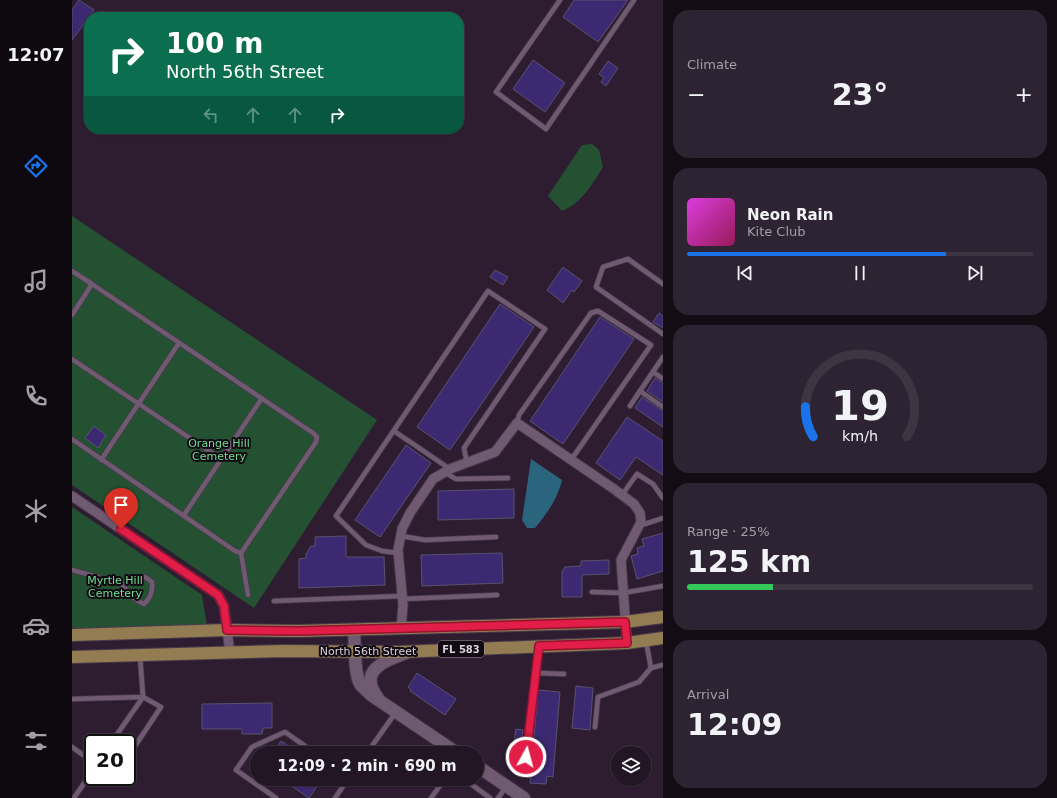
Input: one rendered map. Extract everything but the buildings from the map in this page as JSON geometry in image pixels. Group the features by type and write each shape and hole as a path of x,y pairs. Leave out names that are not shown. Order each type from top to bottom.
{"main road":[{"name":"North 56th Street","path":"72,635 227,630 354,630 625,622 663,617"},
{"path":"72,644 89,639 94,634"},
{"name":"North 56th Street","path":"72,657 230,653 411,651 627,643 663,638"}],"street":[{"path":"401,628 402,597 398,553 402,529 410,513 433,479 447,471 495,452 517,423 622,495 634,504 640,513 641,522 621,560 627,643"},
{"path":"72,496 218,595 224,606 230,653"},
{"path":"354,630 358,680 361,685 396,712 447,746"},
{"path":"382,702 375,694 371,686 374,669 389,659 411,651"},
{"path":"484,771 524,798"}],"lane":[{"path":"560,0 496,92 546,128 634,0"},
{"path":"663,284 628,259 603,267 596,287 663,334"},
{"path":"72,271 314,433 316,442 242,553 248,595"},
{"path":"72,316 92,284"},
{"path":"398,553 382,551 366,545 336,516 488,291 545,329 464,448 467,463"},
{"path":"517,423 519,415 591,313 598,310 650,345 571,460"},
{"path":"101,460 179,343"},
{"path":"630,406 663,357"},
{"path":"72,359 221,460"},
{"path":"653,372 663,379"},
{"path":"640,391 663,407"},
{"path":"184,515 262,398"},
{"path":"394,431 456,479 508,478"},
{"path":"72,439 235,551 242,553"},
{"path":"622,495 637,474 653,484 663,498"},
{"path":"640,524 645,524 663,518"},
{"path":"401,536 425,540 496,537"},
{"path":"72,570 122,584 145,577 152,582 153,590 148,600 144,604 136,600 127,592 122,584"},
{"path":"592,592 623,593 663,586"},
{"path":"274,601 497,595"},
{"path":"646,641 651,668"},
{"path":"525,771 539,646"},
{"path":"118,734 143,697 140,655"},
{"path":"595,727 598,697 639,682 651,668 663,665"},
{"path":"536,673 564,674"},
{"path":"72,699 143,697 161,707 136,744"},
{"path":"372,746 396,712"},
{"path":"254,746 285,732 305,746"},
{"path":"72,747 84,756"},
{"path":"250,750 236,770 250,780"},
{"path":"74,798 84,783"},
{"path":"259,786 276,798"},
{"path":"335,798 343,786"},
{"path":"431,798 440,786"},
{"path":"474,786 490,798"},
{"path":"498,798 507,786"}],"green space":[{"path":"592,144 599,150 603,167 591,186 581,198 569,208 562,211 548,196 582,145"},
{"name":"Orange Hill Cemetery","path":"72,216 377,420 254,608 72,485"},
{"name":"Myrtle Hill Cemetery","path":"72,507 202,595 207,626 72,629"}],"water":[{"path":"531,459 562,480 555,500 543,518 535,528 527,528 522,520"}],"route":[{"path":"121,529 218,595 224,606 227,630 298,631 625,622 627,643 539,646 538,665 526,757"}]}
